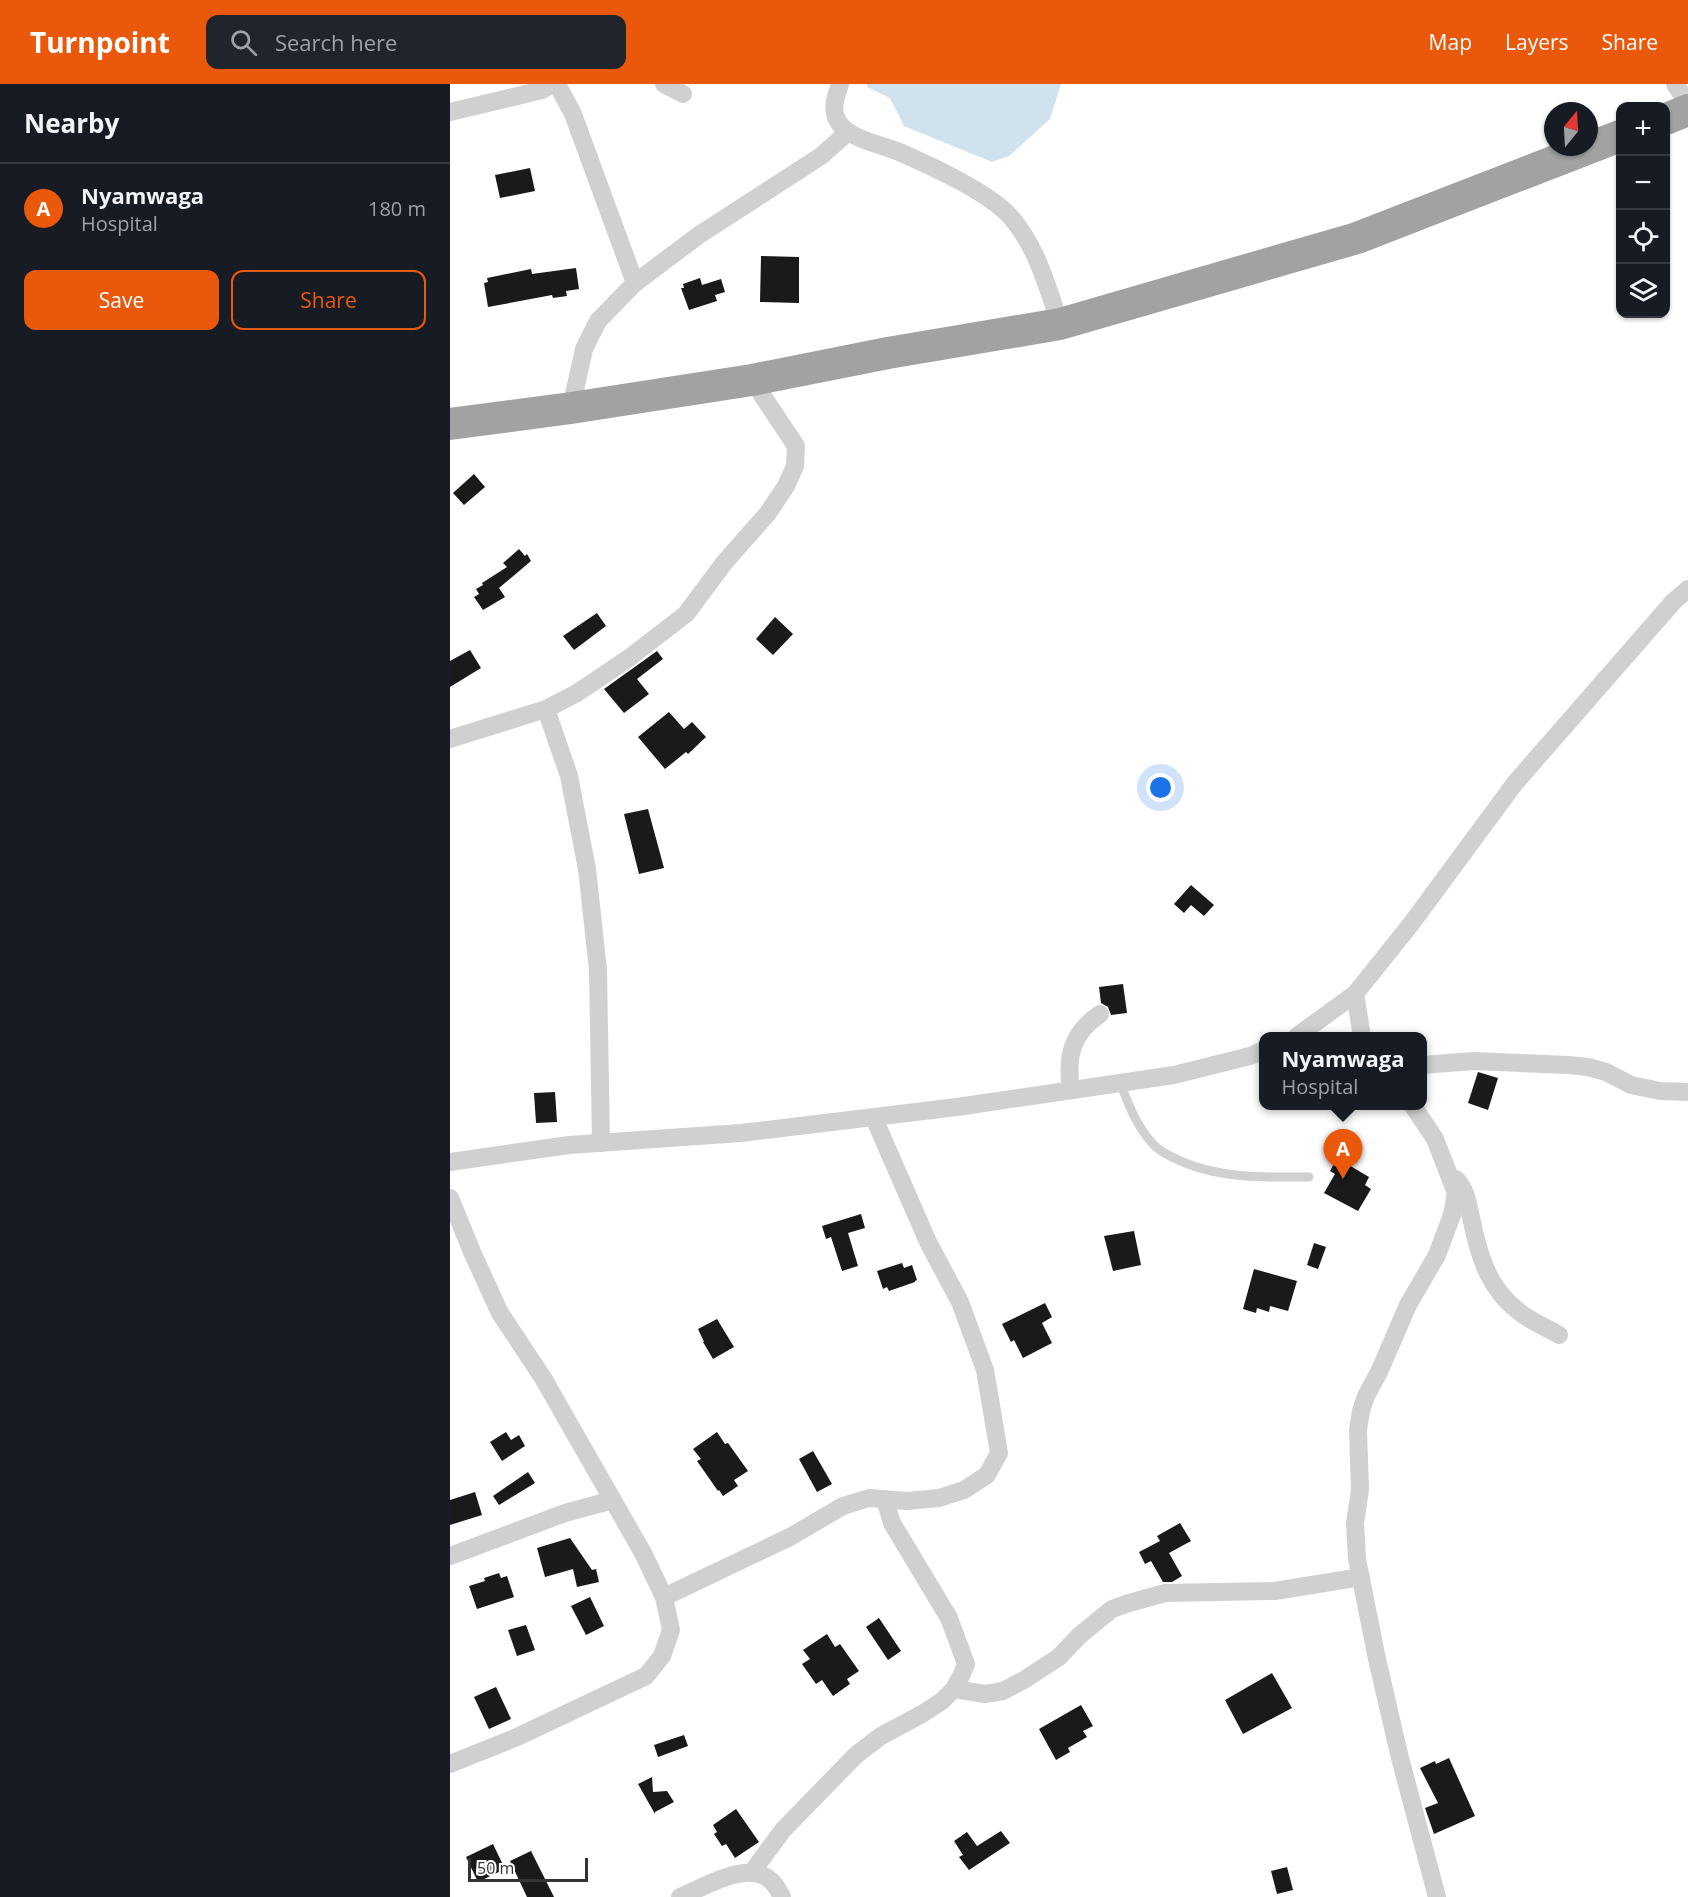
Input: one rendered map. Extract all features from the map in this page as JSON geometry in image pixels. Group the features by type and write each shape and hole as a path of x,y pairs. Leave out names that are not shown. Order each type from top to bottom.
{"highway":[{"path":"1670,117 1688,110"},
{"path":"450,424 752,380 888,353 1060,324 1357,238 1616,138"}],"street":[{"path":"450,112 542,90 552,84"},
{"path":"557,84 573,114 634,283"},
{"path":"664,84 683,94"},
{"path":"840,84 833,111 847,133 902,153 942,172 983,195 1007,213 1028,242 1046,282 1060,324"},
{"path":"1675,84 1688,104"},
{"path":"572,408 584,349 598,321 634,283 699,235 820,156 847,133"},
{"path":"450,739 546,710 577,693 620,664 686,614 724,563 768,513 786,486 795,466 796,446 752,380"},
{"path":"1302,1032 1355,994 1411,924 1515,783 1674,601 1688,589"},
{"path":"546,710 569,776 587,869 598,970 601,1143"},
{"path":"1355,994 1361,1032"},
{"path":"1071,1090 1070,1064 1076,1036 1083,1026 1100,1014"},
{"path":"450,1162 569,1145 709,1135 874,1118 1174,1076 1259,1052"},
{"path":"1427,1065 1474,1061 1588,1067 1606,1072 1631,1085 1660,1091 1688,1092"},
{"path":"1416,1110 1435,1139 1456,1193 1452,1215 1437,1255 1408,1305 1361,1411 1358,1430 1360,1490 1355,1523 1357,1559 1400,1758 1437,1897"},
{"path":"664,1597 790,1537 843,1506 869,1498 907,1501 939,1498 964,1490 987,1475 999,1453 985,1370 960,1302 928,1242 874,1118"},
{"path":"1448,1171 1465,1192 1486,1274 1500,1294 1522,1314 1559,1335"},
{"path":"450,1198 500,1313 543,1378 643,1553 664,1597 670,1630 662,1656 646,1676 514,1738 450,1764"},
{"path":"450,1556 565,1513 613,1500"},
{"path":"752,1872 783,1830 856,1755 881,1736 942,1701 954,1689 966,1664 949,1618 892,1523 885,1500"},
{"path":"954,1689 985,1694 1003,1691 1059,1657 1080,1635 1112,1609 1165,1593 1275,1591 1361,1576"},
{"path":"680,1897 736,1874 752,1872 766,1876 776,1886 782,1897"}],"lane":[{"path":"1120,1083 1128,1105 1154,1145 1173,1158 1206,1171 1241,1177 1309,1177"}],"water":[{"path":"867,84 1061,84 1050,119 1009,156 992,162 904,126 890,98 867,87"}],"building":[{"path":"530,168 535,191 500,198 495,175"},
{"path":"761,256 799,257 799,303 760,302"},
{"path":"576,268 579,289 566,291 567,296 553,298 552,295 488,307 484,283 488,282 487,278 531,269 532,274"},
{"path":"700,278 702,285 721,279 725,292 715,295 717,301 689,310 681,288 684,288 683,284"},
{"path":"474,474 485,487 464,505 453,493"},
{"path":"519,549 525,556 527,554 531,561 499,588 505,597 483,610 474,597 479,594 476,589 507,567 503,563"},
{"path":"597,613 606,626 574,650 563,636"},
{"path":"775,617 793,634 773,655 756,639"},
{"path":"470,650 481,668 450,687 450,661"},
{"path":"657,651 663,659 637,679 649,694 624,713 604,689"},
{"path":"669,712 684,729 692,722 706,737 688,754 686,752 665,769 638,737"},
{"path":"648,809 664,868 639,874 624,814"},
{"path":"1191,885 1214,905 1204,916 1191,905 1184,913 1174,904"},
{"path":"1123,984 1127,1013 1111,1015 1108,1007 1101,1003 1099,987"},
{"path":"1478,1072 1498,1078 1488,1110 1468,1103"},
{"path":"555,1092 557,1122 536,1123 534,1093"},
{"path":"1337,1158 1369,1177 1365,1185 1371,1189 1358,1211 1324,1193 1335,1174 1330,1171"},
{"path":"861,1214 865,1228 848,1233 858,1266 842,1271 831,1237 826,1239 822,1226"},
{"path":"1134,1231 1141,1265 1113,1271 1104,1236"},
{"path":"1314,1243 1326,1247 1318,1269 1307,1265"},
{"path":"902,1263 904,1268 912,1265 917,1280 889,1291 887,1287 883,1289 877,1271"},
{"path":"1254,1269 1297,1281 1288,1311 1270,1306 1269,1312 1257,1308 1256,1313 1243,1309"},
{"path":"1045,1303 1052,1317 1042,1323 1052,1343 1023,1358 1014,1340 1011,1342 1002,1324"},
{"path":"717,1319 734,1347 713,1359 698,1329"},
{"path":"506,1432 511,1440 519,1435 525,1446 502,1461 490,1442"},
{"path":"717,1432 748,1471 734,1480 738,1486 723,1496 697,1461 701,1459 693,1449"},
{"path":"813,1451 832,1484 817,1492 799,1459"},
{"path":"528,1472 535,1483 499,1505 493,1496"},
{"path":"475,1492 482,1515 450,1525 450,1500"},
{"path":"1180,1523 1191,1541 1169,1553 1182,1576 1172,1582 1163,1582 1151,1561 1145,1564 1139,1552 1160,1541 1157,1536"},
{"path":"570,1538 592,1570 596,1569 599,1582 577,1587 573,1569 545,1577 537,1548"},
{"path":"499,1573 501,1578 507,1576 514,1597 477,1609 469,1586"},
{"path":"590,1597 604,1626 586,1635 571,1606"},
{"path":"879,1618 901,1651 888,1660 866,1627"},
{"path":"526,1625 535,1650 517,1656 508,1630"},
{"path":"827,1634 835,1647 840,1644 859,1671 847,1679 850,1684 833,1696 822,1680 816,1684 802,1664 810,1659 803,1650"},
{"path":"1272,1673 1292,1708 1243,1734 1225,1700"},
{"path":"496,1687 511,1719 489,1729 474,1697"},
{"path":"1081,1705 1093,1726 1083,1731 1087,1737 1068,1748 1070,1752 1056,1760 1039,1729"},
{"path":"684,1735 688,1746 658,1757 654,1745"},
{"path":"1449,1758 1475,1816 1434,1834 1425,1808 1438,1803 1420,1768"},
{"path":"652,1777 653,1792 667,1791 674,1802 655,1814 638,1784"},
{"path":"736,1809 759,1842 735,1858 726,1844 722,1846 714,1834 717,1832 713,1825"},
{"path":"1001,1831 1010,1843 969,1870 959,1857 963,1855 954,1841 967,1832 977,1846"},
{"path":"493,1844 505,1869 478,1882 466,1857"},
{"path":"531,1851 554,1897 527,1897 510,1861"},
{"path":"1287,1867 1293,1890 1277,1894 1271,1871"}],"place":[{"name":"Nyamwaga","path":"1343,1179"}]}
